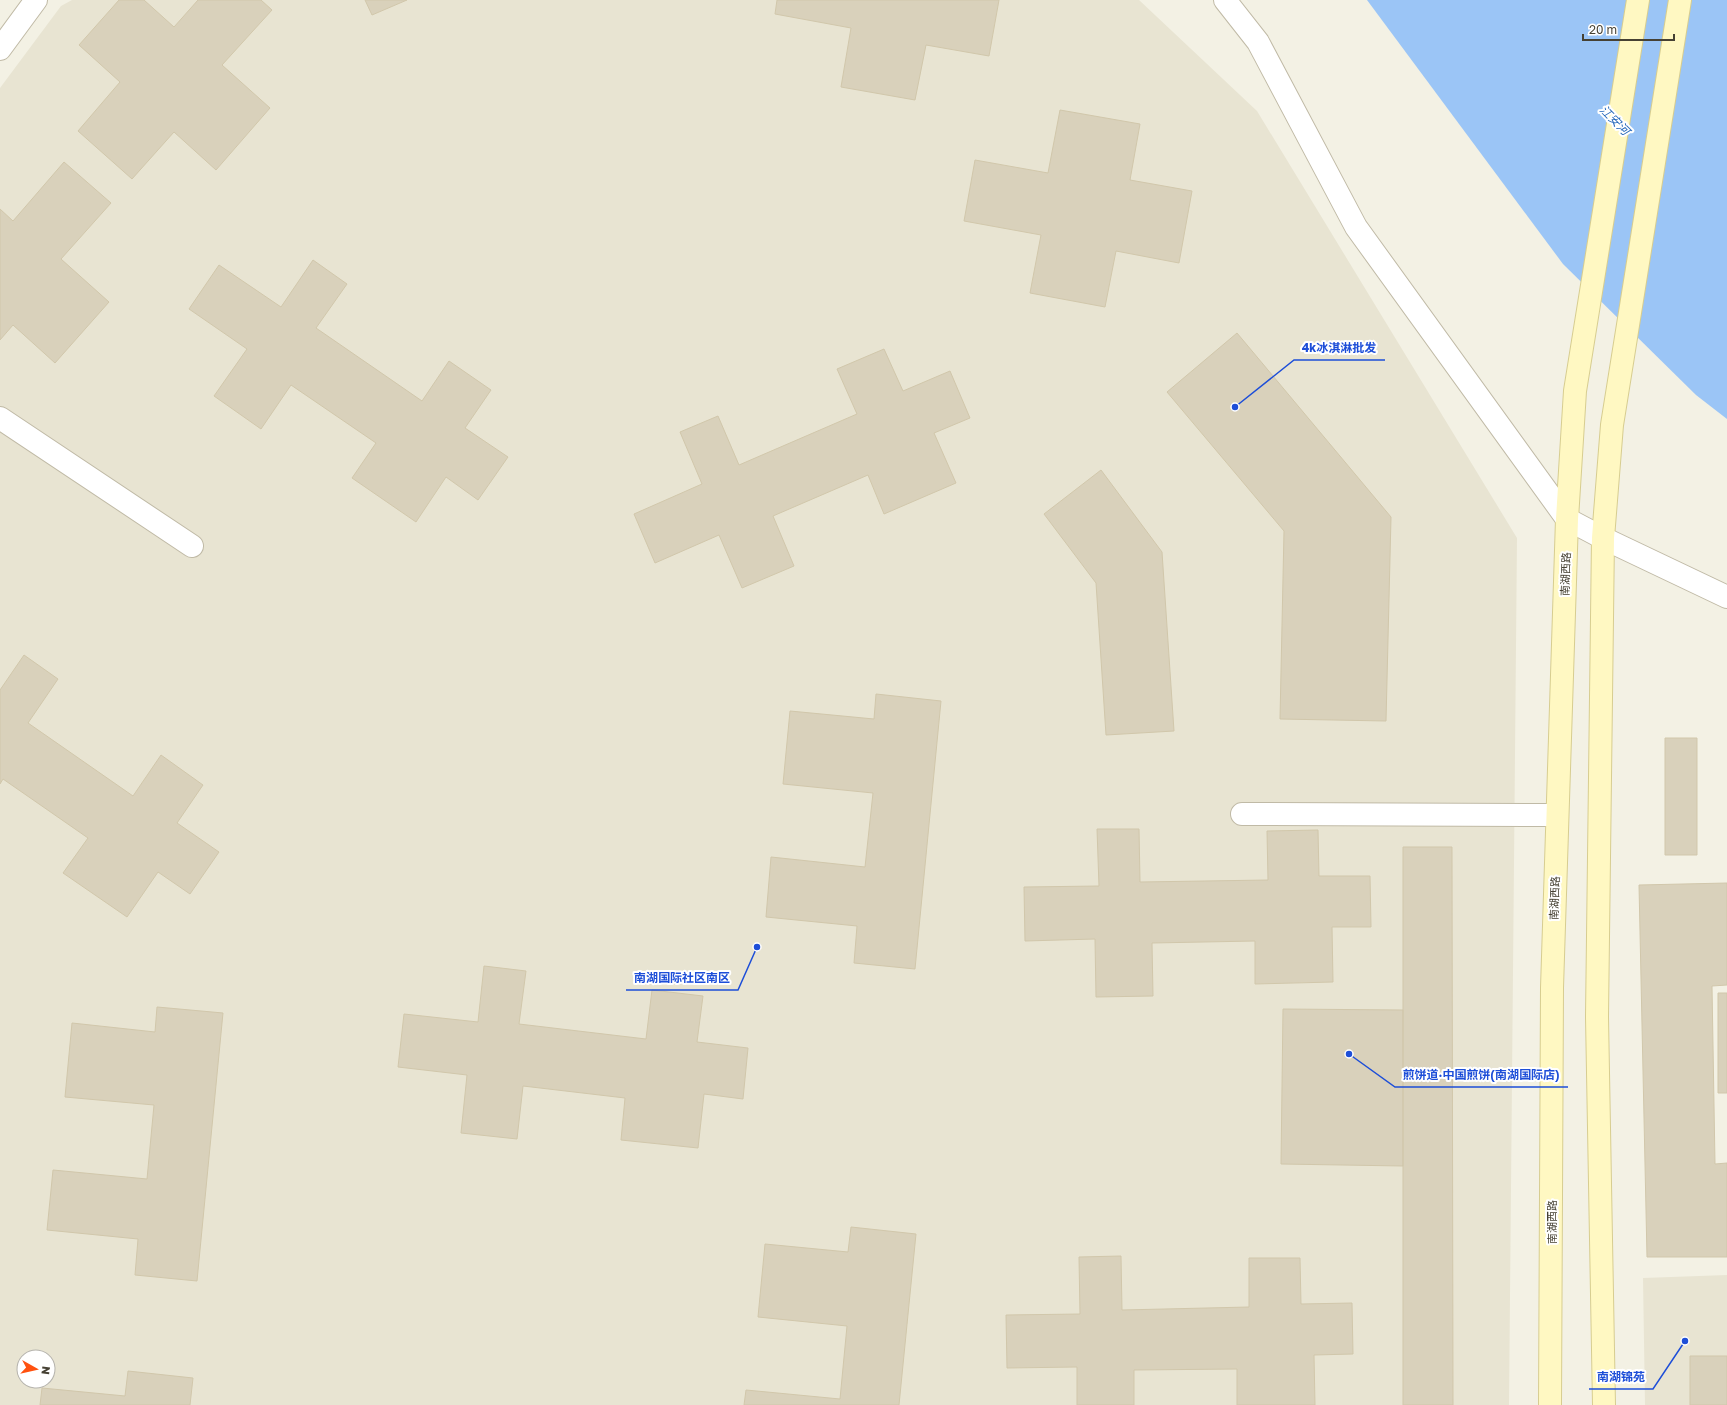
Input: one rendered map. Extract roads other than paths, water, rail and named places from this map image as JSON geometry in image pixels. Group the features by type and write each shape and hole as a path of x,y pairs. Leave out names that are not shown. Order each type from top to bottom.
{"main road":[{"name":"南湖西路","path":"1550,1405 1552,988 1567,519 1575,391 1638,0"},
{"path":"1604,1405 1597,1017 1603,538 1612,425 1680,0"}],"street":[{"path":"0,49 36,0"},
{"path":"1225,0 1258,42 1356,227 1567,519 1603,538 1727,597"},
{"path":"0,418 192,546"},
{"path":"1242,814 1557,815"}],"water":[{"name":"江安河","path":"1367,0 1727,0 1727,419 1696,395 1563,264"}],"place":[{"name":"4k冰淇淋批发","path":"1235,407"},
{"name":"南湖国际社区南区","path":"757,947"},
{"name":"煎饼道·中国煎饼(南湖国际店)","path":"1349,1054"},
{"name":"南湖锦苑","path":"1685,1341"}]}
